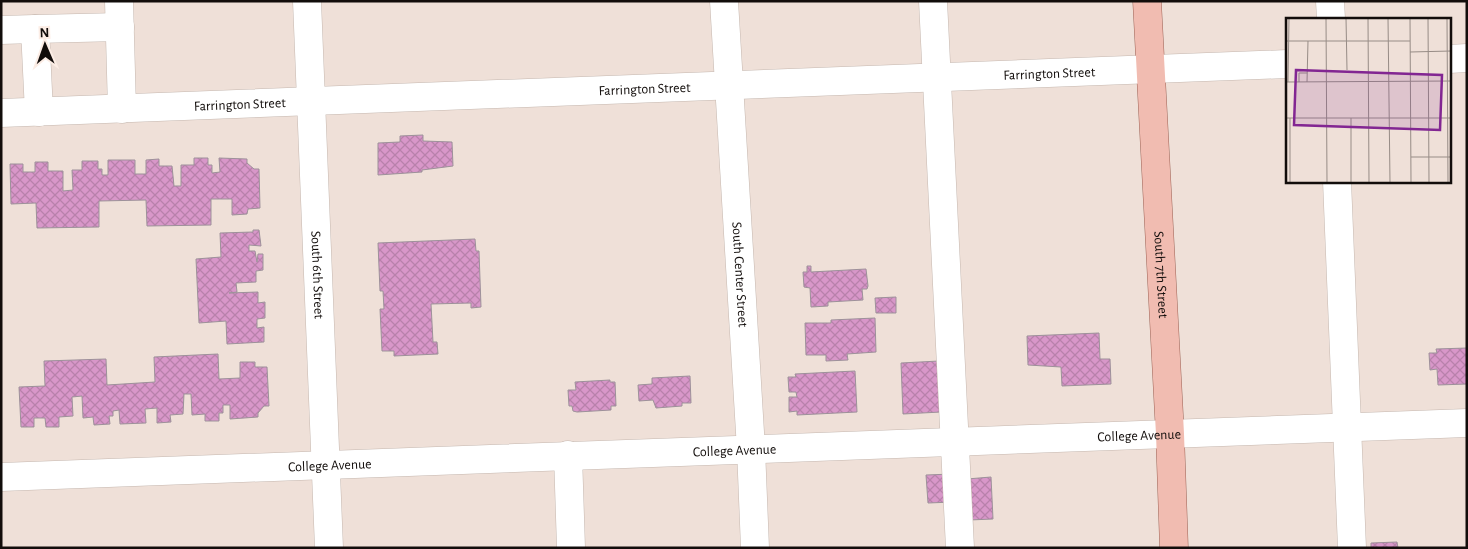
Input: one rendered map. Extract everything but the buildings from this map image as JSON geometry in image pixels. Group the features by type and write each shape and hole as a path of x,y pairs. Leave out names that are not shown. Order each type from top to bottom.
{"main road":[{"name":"South 7th Street","path":"1147,1 1149,67 1170,434 1174,548"}],"street":[{"name":"South 6th Street","path":"307,1 313,102 329,548"},
{"name":"South Center Street","path":"724,1 751,449 754,548"},
{"path":"934,1 960,548"},
{"path":"1330,1 1331,18"},
{"path":"1,30 35,29 119,14 122,109"},
{"path":"35,29 39,112"},
{"path":"1450,59 1467,58"},
{"name":"Farrington Street","path":"1,113 313,102 938,75 1286,64"},
{"path":"1337,182 1352,548"},
{"name":"College Avenue","path":"1,478 326,464 1467,423"},
{"path":"568,455 571,548"}]}
